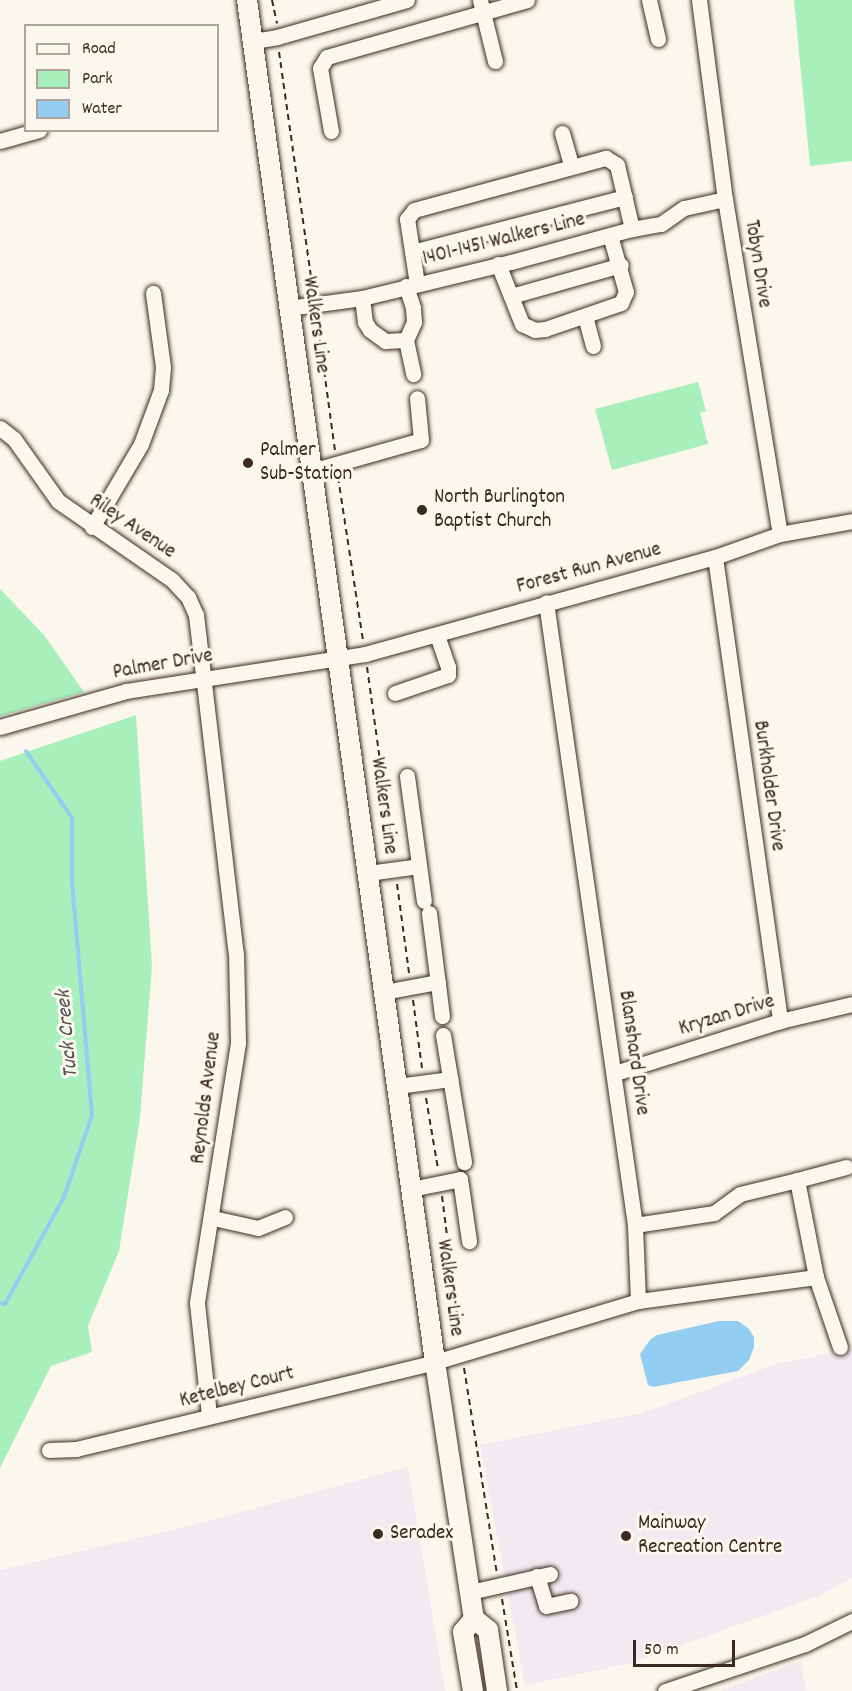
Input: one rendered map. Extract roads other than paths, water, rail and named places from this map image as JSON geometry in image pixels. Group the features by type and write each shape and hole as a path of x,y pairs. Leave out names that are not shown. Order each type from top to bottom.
{"main road":[{"name":"Walkers Line","path":"247,0 435,1362 474,1619 488,1630 497,1691"},
{"name":"Walkers Line","path":"473,1691 464,1632 474,1619"}],"street":[{"path":"253,41 281,36 407,0"},
{"path":"331,131 320,68 327,57 481,7 527,0"},
{"path":"649,0 658,39"},
{"name":"Tobyn Drive","path":"699,0 725,199 780,534"},
{"path":"481,7 495,61"},
{"path":"0,141 32,132"},
{"path":"562,133 572,167"},
{"path":"413,374 406,340 414,322 411,285 412,252 407,219 414,210 606,158 617,165 632,229"},
{"path":"412,252 625,197"},
{"name":"1401-1451 Walkers Line","path":"288,308 362,298 632,229 661,224 684,208 725,199"},
{"path":"498,264 522,324 535,330 545,329 621,303 626,292 621,265 610,235"},
{"path":"511,296 621,265"},
{"path":"92,527 141,444 161,390 163,367 153,293"},
{"path":"362,298 365,322 370,330 385,341 406,340"},
{"path":"585,316 593,346"},
{"path":"311,471 421,440 417,398"},
{"name":"Riley Avenue","path":"0,428 14,439 58,501 92,527 172,580 188,597 196,615 204,678"},
{"name":"Forest Run Avenue","path":"337,659 437,635 546,602 715,557 780,534 852,521"},
{"name":"Burkholder Drive","path":"715,557 780,1021"},
{"name":"Blanshard Drive","path":"546,602 615,1073 635,1225 638,1301"},
{"path":"395,693 448,675 448,667 437,635"},
{"name":"Palmer Drive","path":"0,727 126,691 337,659"},
{"name":"Reynolds Avenue","path":"204,678 236,953 238,1043 213,1218 197,1303 209,1416"},
{"path":"407,776 442,1016"},
{"path":"368,873 419,866"},
{"path":"384,992 438,982"},
{"name":"Kryzan Drive","path":"615,1073 780,1021 852,1004"},
{"path":"443,1035 464,1162"},
{"path":"397,1086 451,1079"},
{"path":"635,1225 714,1213 740,1194 846,1167"},
{"path":"411,1189 460,1179 469,1241"},
{"path":"797,1180 816,1277 840,1347"},
{"path":"213,1218 258,1228 285,1217"},
{"path":"435,1362 638,1301 816,1277"},
{"name":"Ketelbey Court","path":"49,1450 76,1449 435,1362"},
{"path":"470,1592 543,1575 546,1606 570,1601"},
{"path":"665,1691 805,1644 852,1621"}],"water":[{"path":"719,1321 738,1321 748,1328 754,1337 754,1347 749,1360 738,1371 653,1387 648,1385 640,1354 650,1340 657,1335"}],"waterway":[{"name":"Tuck Creek","path":"0,1303 5,1304 64,1197 92,1115 72,881 72,818 26,751"}],"place":[{"name":"Palmer Sub-Station","path":"248,463"},
{"name":"North Burlington Baptist Church","path":"422,510"},
{"name":"Seradex","path":"378,1534"},
{"name":"Mainway Recreation Centre","path":"626,1536"}]}
